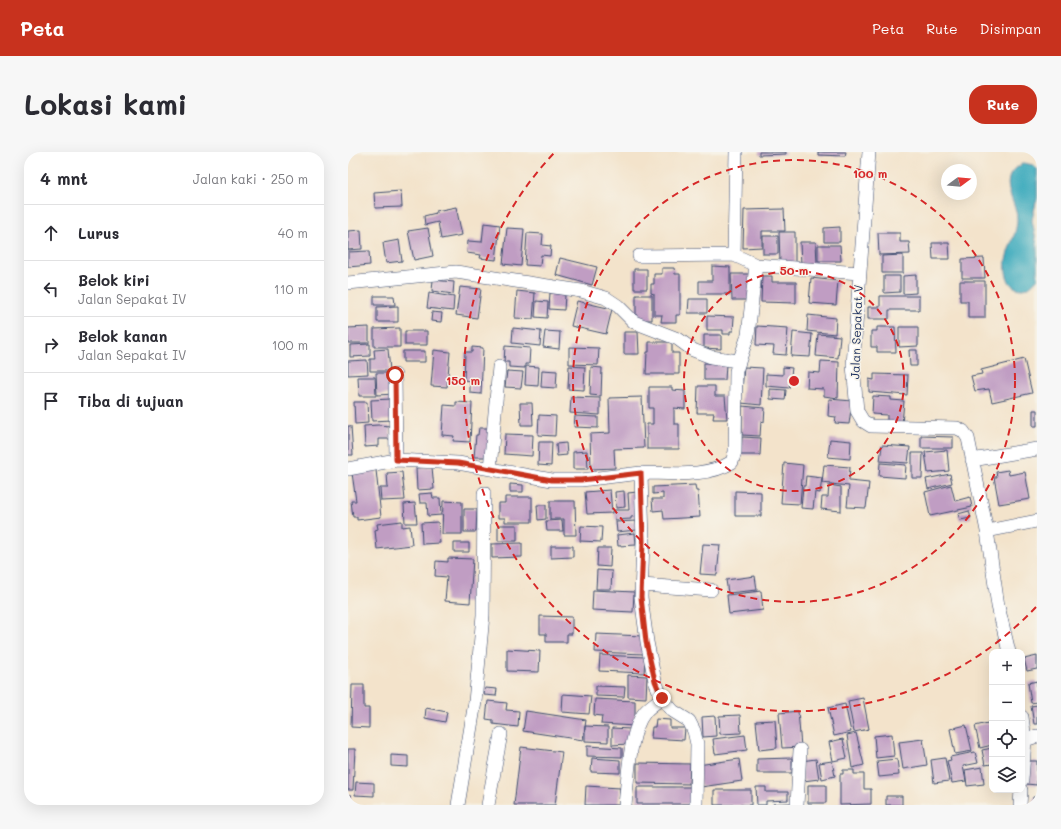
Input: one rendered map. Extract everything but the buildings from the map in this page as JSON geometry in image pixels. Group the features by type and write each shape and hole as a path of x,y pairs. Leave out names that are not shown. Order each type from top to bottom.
{"street":[{"path":"734,255 736,152"},
{"name":"Jalan Sepakat V","path":"869,152 853,365 857,411 863,421 871,426 957,428 963,431 968,438 987,531 998,606 1008,649"},
{"path":"639,256 734,255 756,265 859,273"},
{"path":"348,469 396,460 458,463 552,480 581,480 641,473 707,472 719,470 732,462 735,452 736,371 738,361 743,353 748,335 756,265"},
{"path":"348,283 456,272 581,291 606,298 618,306 634,322 678,339 693,350 711,356 738,361"},
{"path":"490,470 499,366"},
{"path":"395,375 396,460"},
{"path":"972,460 1037,449"},
{"path":"641,473 643,541 642,585 646,642 655,681 662,698 673,711 688,721 694,731 697,744 696,805"},
{"path":"458,805 475,702 483,615 484,493"},
{"path":"987,531 1037,521"},
{"path":"642,585 711,590"},
{"path":"625,805 635,734 645,712 662,698"},
{"path":"1024,721 1031,738 1025,766"},
{"path":"488,805 501,734"},
{"path":"797,805 800,750"},
{"path":"1020,805 1021,793"}],"water":[{"path":"1024,163 1033,165 1037,169 1037,198 1032,220 1037,246 1037,279 1030,286 1019,289 1010,283 1006,271 1007,256 1014,235 1017,219 1008,183 1011,173"}],"route":[{"path":"395,375 396,460 458,463 501,472 552,480 581,480 641,473 643,541 641,597 646,642 655,681 662,698"}]}
